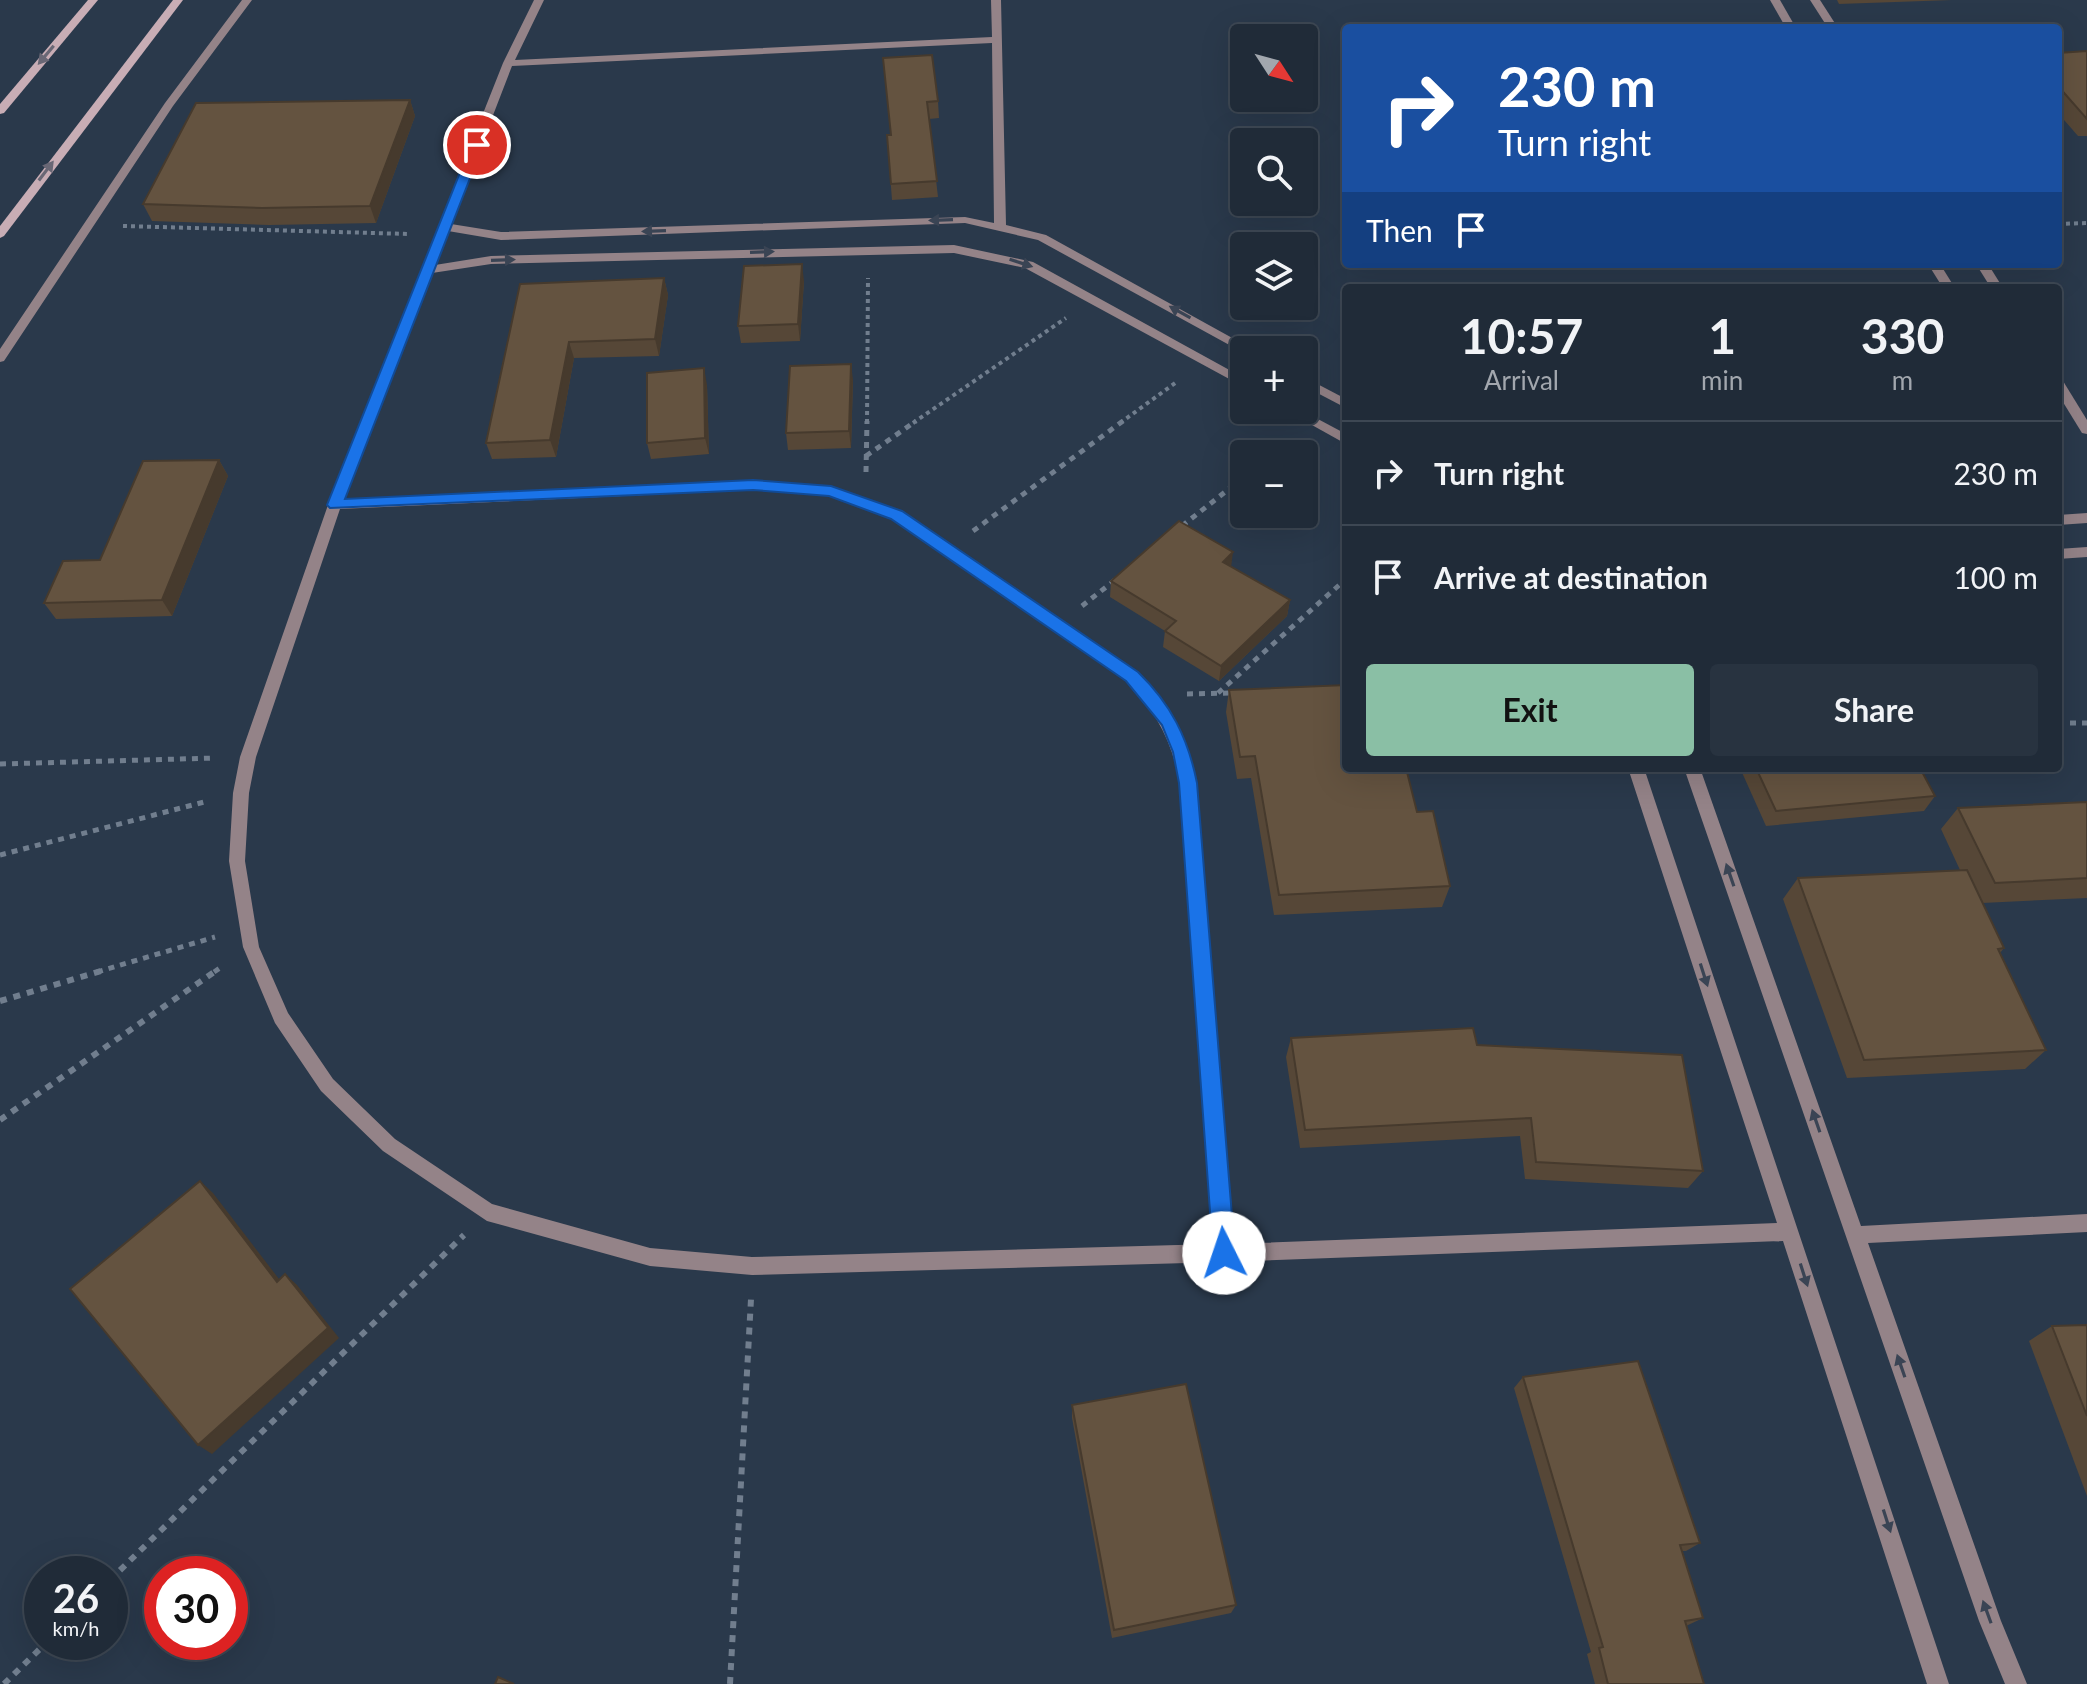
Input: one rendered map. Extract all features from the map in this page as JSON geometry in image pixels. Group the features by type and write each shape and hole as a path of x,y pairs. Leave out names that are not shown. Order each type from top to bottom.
{"street":[{"path":"0,111 93,0"},
{"path":"0,234 178,0"},
{"path":"0,358 169,105 247,0"},
{"path":"539,0 508,63 335,505 248,757 241,793 237,861 246,928 281,1018 327,1085 389,1145 487,1212 650,1257 752,1266 1224,1253 1790,1232"},
{"path":"996,0 1000,225"},
{"path":"1775,0 1789,24"},
{"path":"1815,0 1830,24"},
{"path":"508,63 997,40"},
{"path":"444,231 501,236 965,220 1000,225 1042,237 1230,340"},
{"path":"426,270 491,260 954,249 1029,265 1230,375"},
{"path":"1318,389 1342,402"},
{"path":"2062,390 2087,430"},
{"path":"1317,424 1342,438"},
{"path":"335,505 753,485 831,491 867,501 897,515 1132,677 1152,696 1170,722 1182,752 1188,783 1224,1253"},
{"path":"2062,520 2087,518"},
{"path":"2062,554 2087,552"},
{"path":"1637,772 1938,1684"},
{"path":"1693,772 1990,1621 2016,1684"},
{"path":"1855,1235 2087,1223"}],"path":[{"path":"2062,224 2087,223"},
{"path":"88,225 444,231"},
{"path":"867,501 868,249"},
{"path":"866,456 1094,299"},
{"path":"948,549 1205,361"},
{"path":"1170,536 1230,488"},
{"path":"1058,625 1120,575"},
{"path":"1217,694 1342,583"},
{"path":"1152,696 1246,693"},
{"path":"2062,723 2087,723"},
{"path":"0,764 248,757"},
{"path":"0,855 241,793"},
{"path":"0,1001 246,928"},
{"path":"0,1120 251,947"},
{"path":"128,1562 487,1212"},
{"path":"730,1684 752,1266"},
{"path":"4,1684 29,1660"}],"building":[{"path":"2087,51 2087,119 2062,91 2062,53"},
{"path":"932,55 938,101 927,102 937,181 891,184 887,135 891,135 883,58"},
{"path":"410,100 370,206 262,208 143,204 196,103"},
{"path":"802,264 798,324 738,326 744,266"},
{"path":"664,278 655,339 569,342 550,440 486,443 520,284"},
{"path":"851,364 849,431 786,433 790,366"},
{"path":"704,368 705,438 647,443 647,373"},
{"path":"219,460 162,600 44,603 63,561 100,560 143,461"},
{"path":"1179,521 1233,552 1223,562 1290,600 1221,666 1165,631 1176,621 1111,581"},
{"path":"1342,685 1342,772 1407,772 1417,812 1433,811 1450,886 1279,895 1255,756 1240,757 1229,690"},
{"path":"1758,772 1922,772 1935,796 1776,811"},
{"path":"2087,802 2087,878 1995,883 1958,808"},
{"path":"1967,870 2004,948 1998,949 2046,1050 1864,1060 1798,878"},
{"path":"1473,1028 1477,1045 1682,1055 1703,1171 1536,1162 1531,1118 1305,1130 1291,1038"},
{"path":"200,1181 277,1282 285,1274 328,1328 198,1445 70,1289"},
{"path":"2087,1325 2087,1416 2052,1326"},
{"path":"1638,1361 1700,1543 1680,1545 1703,1618 1685,1621 1704,1684 1608,1684 1599,1648 1603,1647 1523,1377"},
{"path":"1186,1384 1236,1605 1114,1630 1072,1405"},
{"path":"498,1677 514,1684 495,1684"}],"route":[{"path":"477,145 335,505 753,485 831,491 867,501 897,515 1132,677 1152,696 1170,722 1182,752 1188,783 1224,1253"}]}
